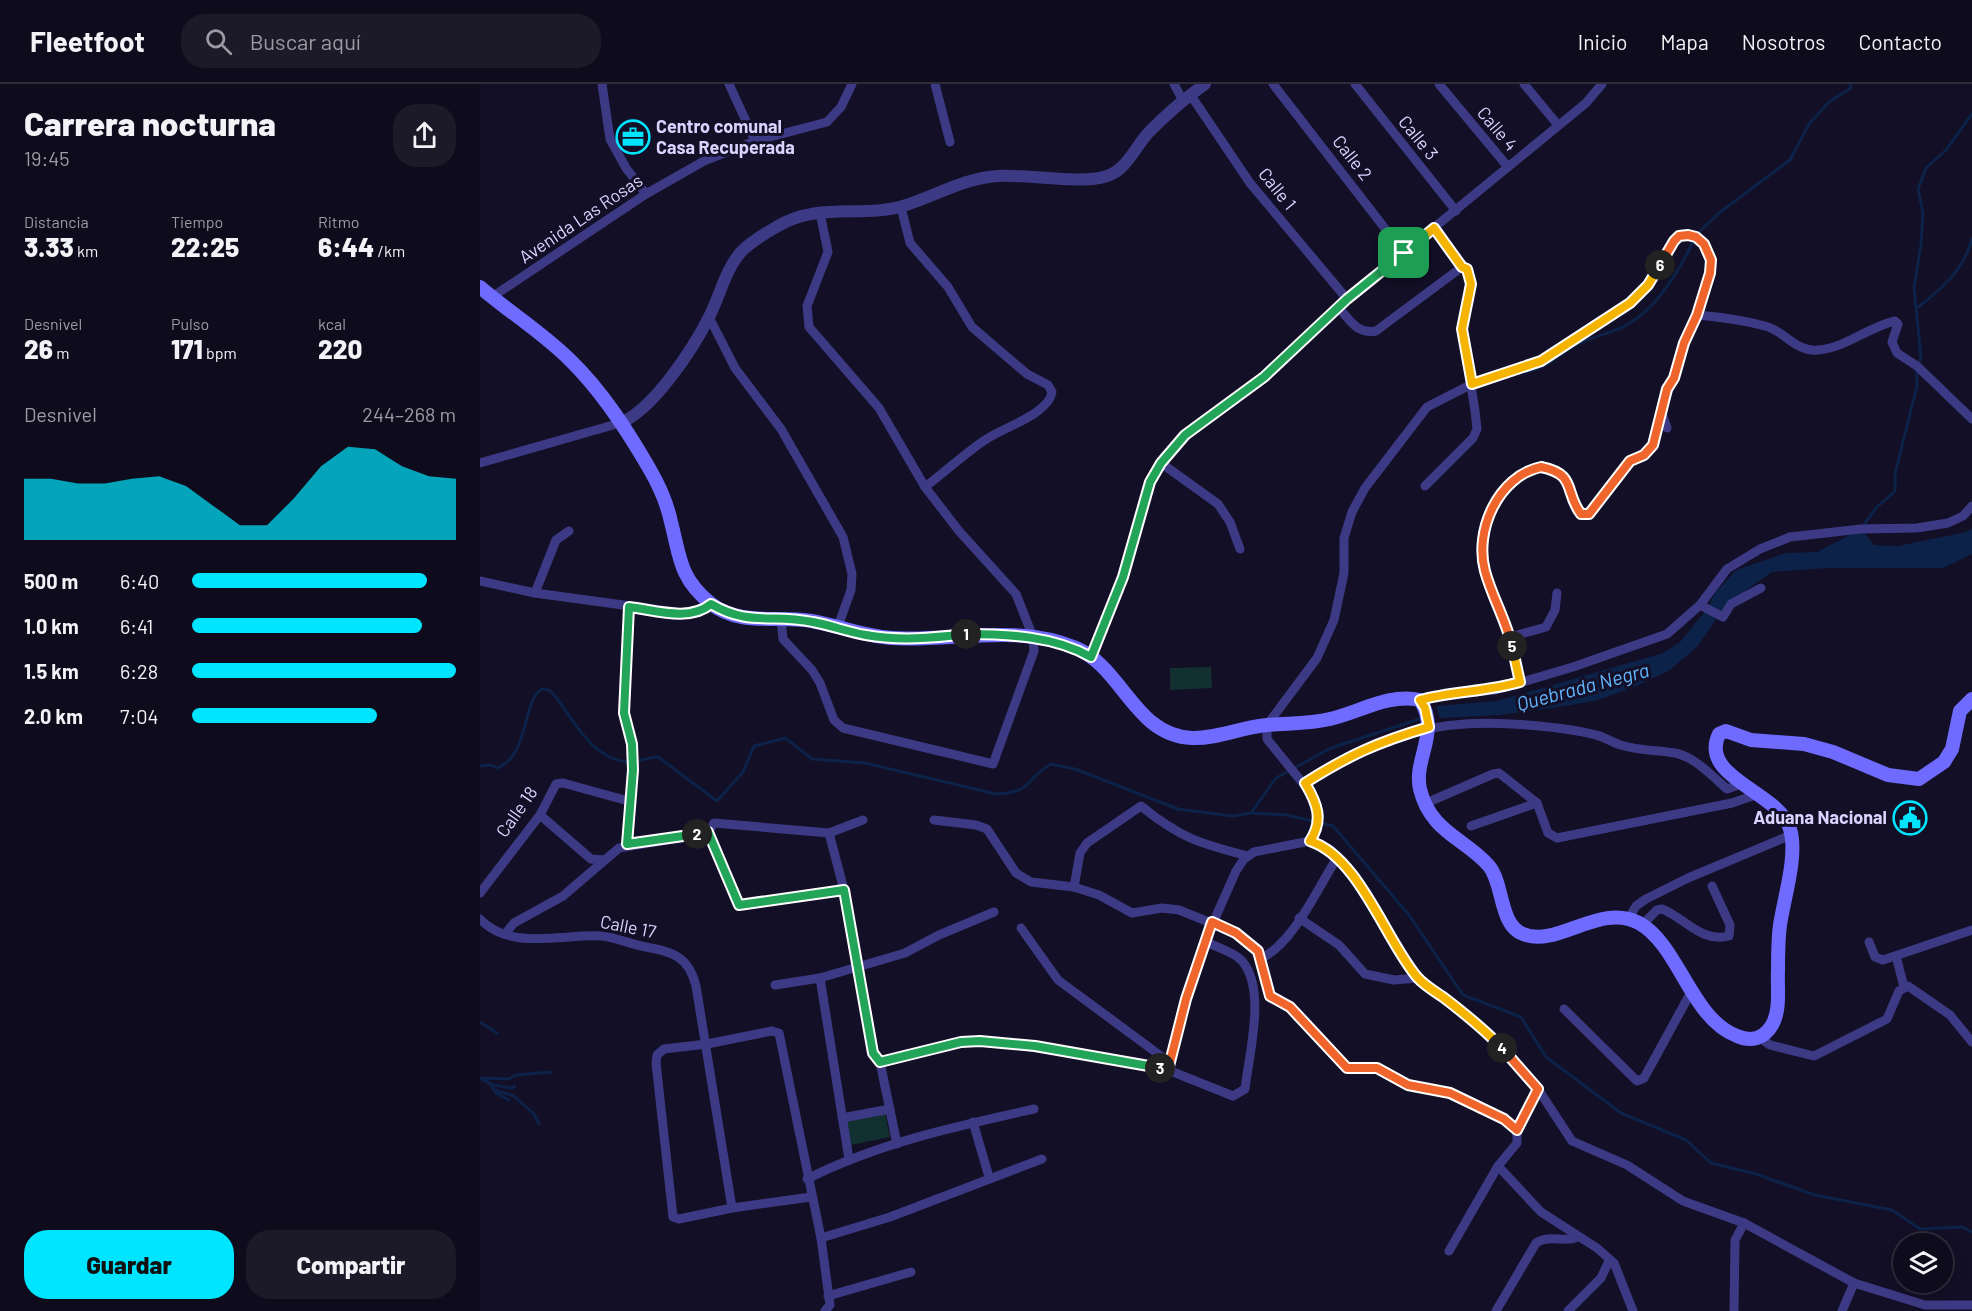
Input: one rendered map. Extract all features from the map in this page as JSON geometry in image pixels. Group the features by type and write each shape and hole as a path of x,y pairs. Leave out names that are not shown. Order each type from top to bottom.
{"main road":[{"path":"480,287 568,358 594,386 659,486 672,524 680,566 711,604 730,615 811,621 837,629 890,638 968,634 1033,637 1075,648 1091,657 1142,715 1159,729 1175,736 1196,738 1266,725 1301,724 1322,720 1383,701 1407,697 1425,714 1419,776 1419,787 1424,804 1452,838 1489,866 1496,879 1511,923 1523,934 1535,937 1600,920 1629,918 1642,925 1671,957 1691,992 1724,1028 1746,1039 1760,1038 1772,1026 1776,1013 1779,929 1792,854 1791,835 1785,816 1758,794 1741,784 1718,759 1716,741 1719,734 1726,731 1772,743 1804,744 1833,752 1888,775 1919,779 1939,768 1948,756 1960,711 1972,699"}],"street":[{"path":"602,84 609,139 626,168 646,194"},
{"path":"729,84 755,141"},
{"name":"Avenida Las Rosas","path":"492,297 646,194 704,161 755,141 827,122 841,107 852,84"},
{"path":"935,84 950,141"},
{"name":"Calle 1","path":"1174,84 1250,183 1347,299"},
{"path":"480,464 634,417 669,379 710,317 729,271 741,253 781,224 796,217 820,213 901,207 967,181 997,176 1105,177 1123,166 1148,133 1186,97 1205,84"},
{"name":"Calle 2","path":"1273,84 1404,253"},
{"name":"Calle 3","path":"1355,84 1456,211"},
{"name":"Calle 4","path":"1438,84 1508,167"},
{"path":"1524,84 1558,124"},
{"path":"1091,657 1123,577 1150,482 1161,463 1185,435 1264,377 1347,299 1586,103 1602,84"},
{"path":"901,207 910,243 948,287 972,327 1027,374 1048,385 1052,392 1049,402 1040,410 985,440 926,487"},
{"path":"781,620 783,639 812,670 820,683 834,720 843,728 993,764 1032,659 1033,637 1016,594 959,531 926,487 879,408 809,327 807,306 828,252 820,213"},
{"path":"1425,486 1473,438 1477,429 1462,329 1471,284 1467,269 1462,267 1434,228"},
{"path":"1310,841 1317,830 1319,817 1314,797 1302,779 1267,739 1266,725 1317,658 1335,620 1344,573 1344,538 1352,512 1365,488 1427,407 1472,384 1541,361 1630,303 1648,285 1679,236 1696,237 1704,244 1711,260 1710,273 1697,315 1684,343 1661,411 1653,445 1644,455 1630,461 1589,514 1581,514 1575,507 1569,482 1560,472 1541,467 1512,482 1497,499 1485,532 1482,557 1510,637 1520,682"},
{"path":"1338,307 1357,329 1364,332 1376,331 1462,267"},
{"path":"1697,315 1730,318 1768,327 1802,349 1817,351 1835,347 1883,323 1895,321 1898,324 1892,342 1897,353 1917,366 1972,419"},
{"path":"710,317 735,368 781,429 843,537 852,574 851,590 837,629"},
{"path":"1661,411 1667,428"},
{"path":"1161,463 1218,504 1230,522 1240,549"},
{"path":"1302,779 1385,740 1425,714 1440,695 1495,690 1573,667 1667,634 1703,605 1727,569 1760,549 1790,537 1861,529 1917,528 1948,523 1963,516 1972,506"},
{"path":"535,593 556,540 569,531"},
{"path":"480,581 535,593 689,614 700,612 711,604"},
{"path":"1703,605 1723,617 1731,604 1761,588"},
{"path":"1510,637 1546,627 1556,610 1557,593"},
{"path":"627,844 633,770 624,713 629,607"},
{"path":"1425,714 1471,723 1508,724 1597,735 1619,745 1646,751 1676,753 1727,789 1741,784"},
{"path":"1424,804 1499,773 1537,803 1548,833 1557,838 1732,803 1758,794"},
{"name":"Calle 18","path":"480,893 540,815 559,783 632,802"},
{"path":"1471,826 1537,803"},
{"path":"1074,887 1080,853 1087,843 1141,806 1166,826 1197,843 1248,856"},
{"path":"540,815 591,859 604,860"},
{"path":"505,934 514,923 563,896 604,860 627,844 708,832 714,823 829,833 863,820"},
{"path":"934,820 976,825 987,829 1016,873 1031,882 1074,887 1099,895 1132,913 1162,908 1179,910 1212,922 1251,943 1262,958 1264,978 1270,996 1290,1007 1347,1068 1377,1068 1408,1085 1450,1093 1504,1119 1517,1130"},
{"path":"708,832 739,905 844,890"},
{"path":"829,833 844,890 873,1053 880,1062 897,1144"},
{"path":"1629,918 1636,906 1654,895 1791,835"},
{"path":"1169,1066 1205,941 1236,872 1248,856 1265,848 1310,841 1331,850 1363,891 1418,978 1486,1031 1538,1089 1572,1141 1627,1165 1683,1201 1744,1223 1854,1283 1924,1308 1956,1308 1972,1305"},
{"path":"1262,958 1276,951 1337,858"},
{"path":"1642,925 1657,910 1662,909 1699,932 1720,937 1729,936 1730,925 1712,886"},
{"path":"775,985 820,978 905,953 939,935 994,912"},
{"path":"1299,918 1339,945 1365,974 1394,980 1418,978"},
{"name":"Calle 17","path":"480,919 505,934 525,939 602,936 656,949 683,959 694,979 702,1030 707,1044 732,1208"},
{"path":"1021,928 1058,980 1169,1066 1233,1096 1245,1089 1254,1018 1252,985 1245,964 1205,941"},
{"path":"1869,942 1875,957 1880,960 1972,930"},
{"path":"1760,1038 1770,1046 1814,1056 1887,1019 1904,987 1896,956"},
{"path":"820,978 849,1159"},
{"path":"1904,987 1913,989 1950,1015 1972,1042"},
{"path":"1564,1009 1637,1081 1644,1078 1691,992"},
{"path":"811,1197 732,1208 679,1220 673,1217 670,1208 667,1154 656,1059 664,1049 707,1044 772,1031 779,1033 807,1179 821,1238 830,1305 825,1311"},
{"path":"880,1062 961,1042 980,1041 1035,1046 1169,1066"},
{"path":"1449,1251 1498,1166 1518,1143 1517,1130 1538,1089"},
{"path":"842,1118 890,1109"},
{"path":"807,1179 849,1159 897,1144 973,1122 1034,1109"},
{"path":"973,1122 989,1177"},
{"path":"821,1238 890,1217 989,1177 1042,1159"},
{"path":"1498,1166 1541,1212 1597,1248 1609,1262 1614,1263 1633,1311"},
{"path":"1734,1311 1736,1239 1744,1223"},
{"path":"1496,1311 1536,1243 1545,1238 1566,1241 1578,1237"},
{"path":"1568,1311 1601,1278 1609,1262"},
{"path":"828,1296 912,1272"},
{"path":"1842,1311 1854,1283"}],"green space":[{"path":"1211,667 1212,688 1170,690 1170,668"},
{"path":"885,1113 890,1137 851,1145 846,1121"}],"water":[{"name":"Quebrada Negra","path":"1972,528 1972,554 1943,568 1827,568 1772,572 1728,603 1696,648 1670,670 1632,688 1595,701 1559,707 1500,715 1440,718 1436,706 1497,701 1663,653 1680,642 1707,609 1715,593 1736,570 1786,553 1817,552 1861,529 1874,545 1898,546 1966,532"}],"waterway":[{"path":"1697,234 1719,213 1790,160 1809,124 1829,102 1851,88 1850,84"},
{"path":"1918,365 1921,358 1914,287 1921,245 1923,213 1918,189 1926,168 1946,150 1972,114"},
{"path":"1917,308 1951,278 1964,260 1972,239"},
{"path":"1526,372 1546,364 1581,343 1623,327 1640,316 1667,286 1694,240"},
{"path":"1863,526 1876,508 1895,491 1895,474 1917,386 1917,371"},
{"path":"480,766 491,765 497,768 508,762 520,740 531,704 542,689 549,690 555,696 584,736 602,753 626,762 658,757 717,801 743,772 754,746 785,738 812,759 865,763 996,794 1023,788 1051,764 1075,769 1178,809 1232,816 1251,813 1287,815 1333,826 1409,915 1463,995 1521,1017 1546,1057 1621,1113 1686,1140 1711,1163 1756,1174 1815,1195 1892,1210 1920,1229 1962,1227 1972,1232"},
{"name":"Quebrada Negra","path":"1251,813 1276,778 1331,748 1423,718"},
{"path":"480,1022 497,1033"},
{"path":"480,1078 509,1079 516,1075 551,1072"},
{"path":"480,1078 493,1085 512,1088 515,1086"},
{"path":"490,1084 496,1093 509,1100"},
{"path":"494,1090 514,1096 534,1114 539,1124"}],"place":[{"name":"Centro comunal Casa Recuperada","path":"633,137"},
{"name":"Aduana Nacional","path":"1910,818"}],"route":[{"path":"1434,228 1462,267 1467,269 1471,284 1462,329 1472,384 1541,361 1630,303 1648,285 1679,236 1696,237 1704,244 1711,260 1710,273 1697,315 1684,343 1674,378 1667,389 1653,445 1644,455 1630,461 1589,514 1581,514 1575,507 1569,482 1560,472 1541,467 1533,469 1512,482 1497,499 1491,512 1485,532 1482,557 1510,637 1520,682 1495,690 1460,695 1440,695 1420,700 1425,708 1429,727 1385,740 1349,755 1305,783 1314,797 1319,817 1317,830 1310,841 1331,850 1363,891 1418,978 1486,1031 1538,1089 1517,1130 1504,1119 1471,1101 1450,1093 1408,1085 1377,1068 1347,1068 1307,1028 1290,1007 1270,996 1264,978 1262,958 1251,943 1212,922 1186,999 1168,1070 1035,1046 980,1041 961,1042 880,1062 873,1053 844,890 739,905 708,832 627,844 633,770 632,744 624,713 629,607 689,614 700,612 711,604 730,615 752,619 811,621 837,629 890,638 914,639 968,634 1033,637 1075,648 1091,657 1123,577 1136,538 1150,482 1161,463 1185,435 1264,377 1347,299 1404,253 1434,228"}]}
